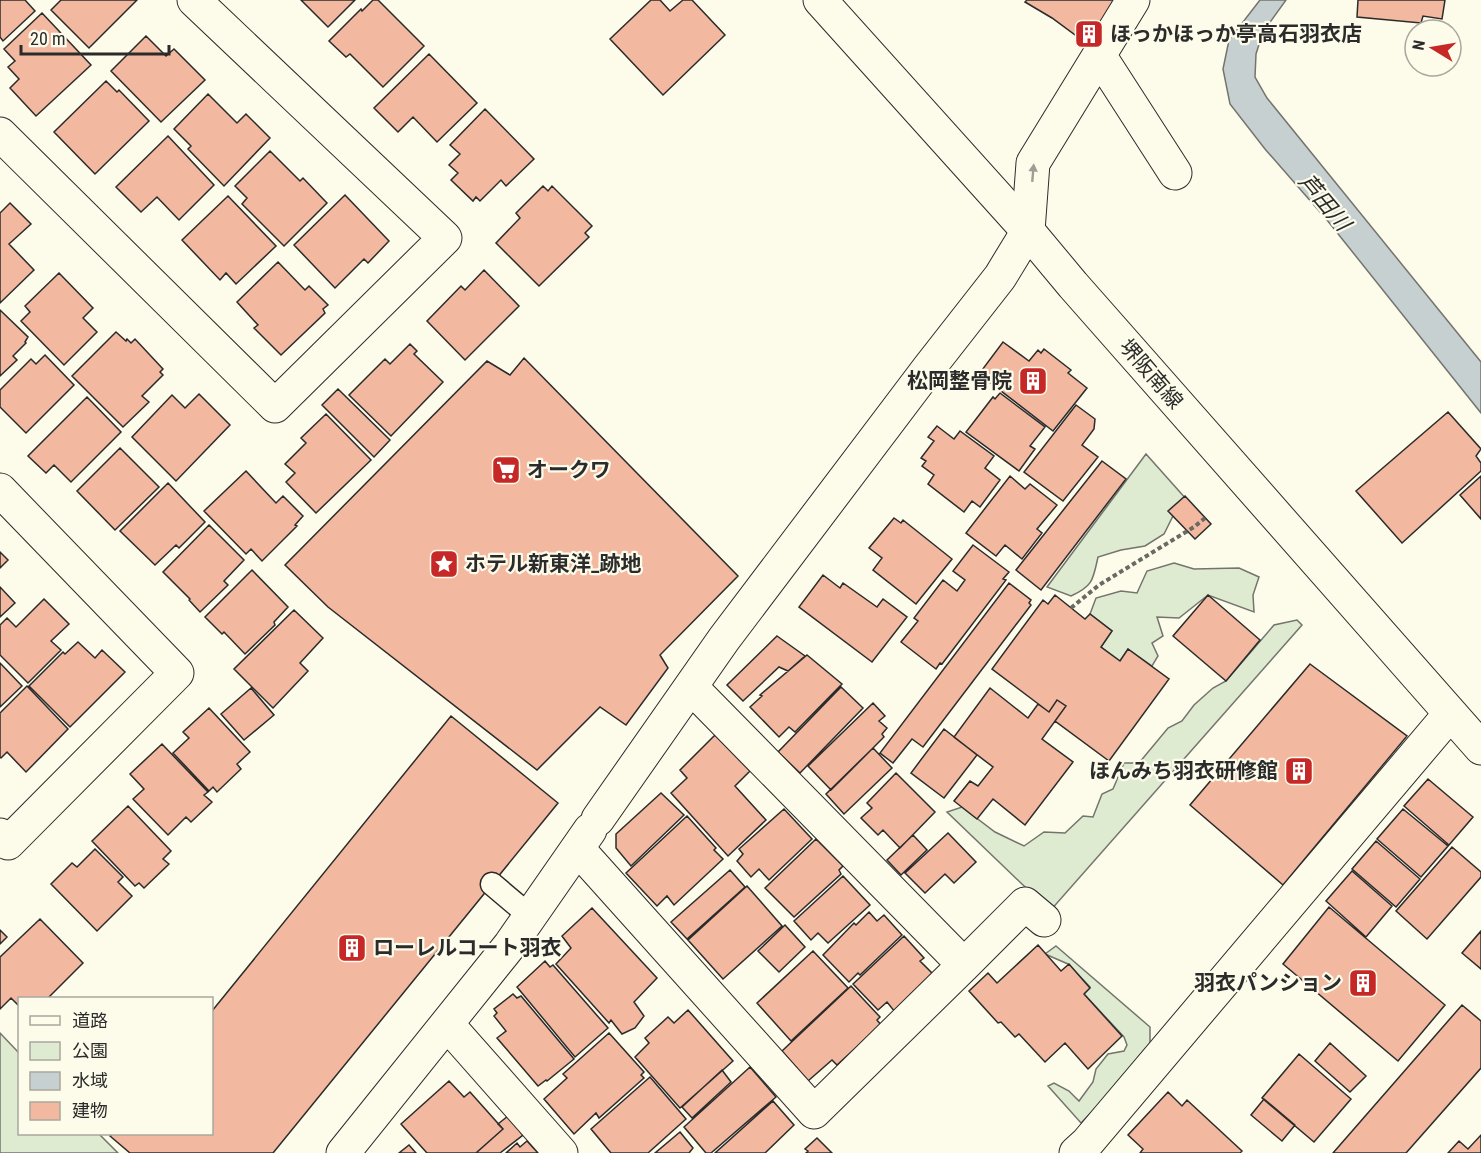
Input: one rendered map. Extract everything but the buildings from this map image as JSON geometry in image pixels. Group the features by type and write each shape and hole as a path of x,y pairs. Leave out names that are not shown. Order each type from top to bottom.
{"street":[{"path":"0,134 275,406 445,238 194,0"},
{"name":"堺阪南線","path":"820,0 1028,231 1481,748"},
{"path":"343,1153 531,917 731,629 1000,277 1028,231 1033,163 1133,0"},
{"path":"1099,55 1175,173"},
{"path":"0,490 177,673 8,843 0,835"},
{"path":"691,687 964,965"},
{"path":"1076,1153 1087,1143 1450,714"},
{"path":"578,849 814,1112 1025,904 1044,920"},
{"path":"447,1024 561,1153"}],"lane":[{"path":"492,884 531,917"}],"path":[{"path":"1071,608 1099,585 1205,518"}],"green space":[{"path":"1146,454 1187,500 1174,514 1164,534 1145,546 1098,557 1091,581 1084,589 1071,596 1047,587"},
{"path":"1174,563 1194,569 1239,568 1259,577 1253,595 1254,612 1208,595 1179,618 1157,617 1163,636 1152,643 1158,656 1152,666 1128,649 1120,661 1101,647 1112,631 1090,614 1096,598 1121,591 1137,593 1147,571"},
{"path":"1297,620 1302,625 1050,911 947,812 962,807 995,832 1024,846 1044,832 1065,833 1083,816 1093,817 1102,794 1113,789 1124,763 1139,763 1168,728 1182,721 1194,705 1213,688 1226,681 1274,625"},
{"path":"1056,946 1150,1027 1150,1051 1081,1123 1048,1086 1054,1083 1069,1091 1079,1101 1093,1082 1096,1069 1108,1054 1124,1051 1127,1045 1124,1037 1084,994 1090,987 1068,964 1045,954"},
{"path":"0,1033 18,1052 18,1135 100,1135 118,1153 0,1153"}],"water":[{"name":"芦田川","path":"1260,0 1286,0 1263,32 1256,54 1255,77 1267,98 1481,362 1481,413 1327,220 1265,149 1230,104 1223,69 1229,40"}],"place":[{"name":"ほっかほっか亭高石羽衣店","path":"1089,34"},
{"name":"松岡整骨院","path":"1033,381"},
{"name":"オークワ","path":"506,470"},
{"name":"ホテル新東洋_跡地","path":"444,564"},
{"name":"ほんみち羽衣研修館","path":"1299,771"},
{"name":"ローレルコート羽衣","path":"352,948"},
{"name":"羽衣パンション","path":"1363,983"}]}
